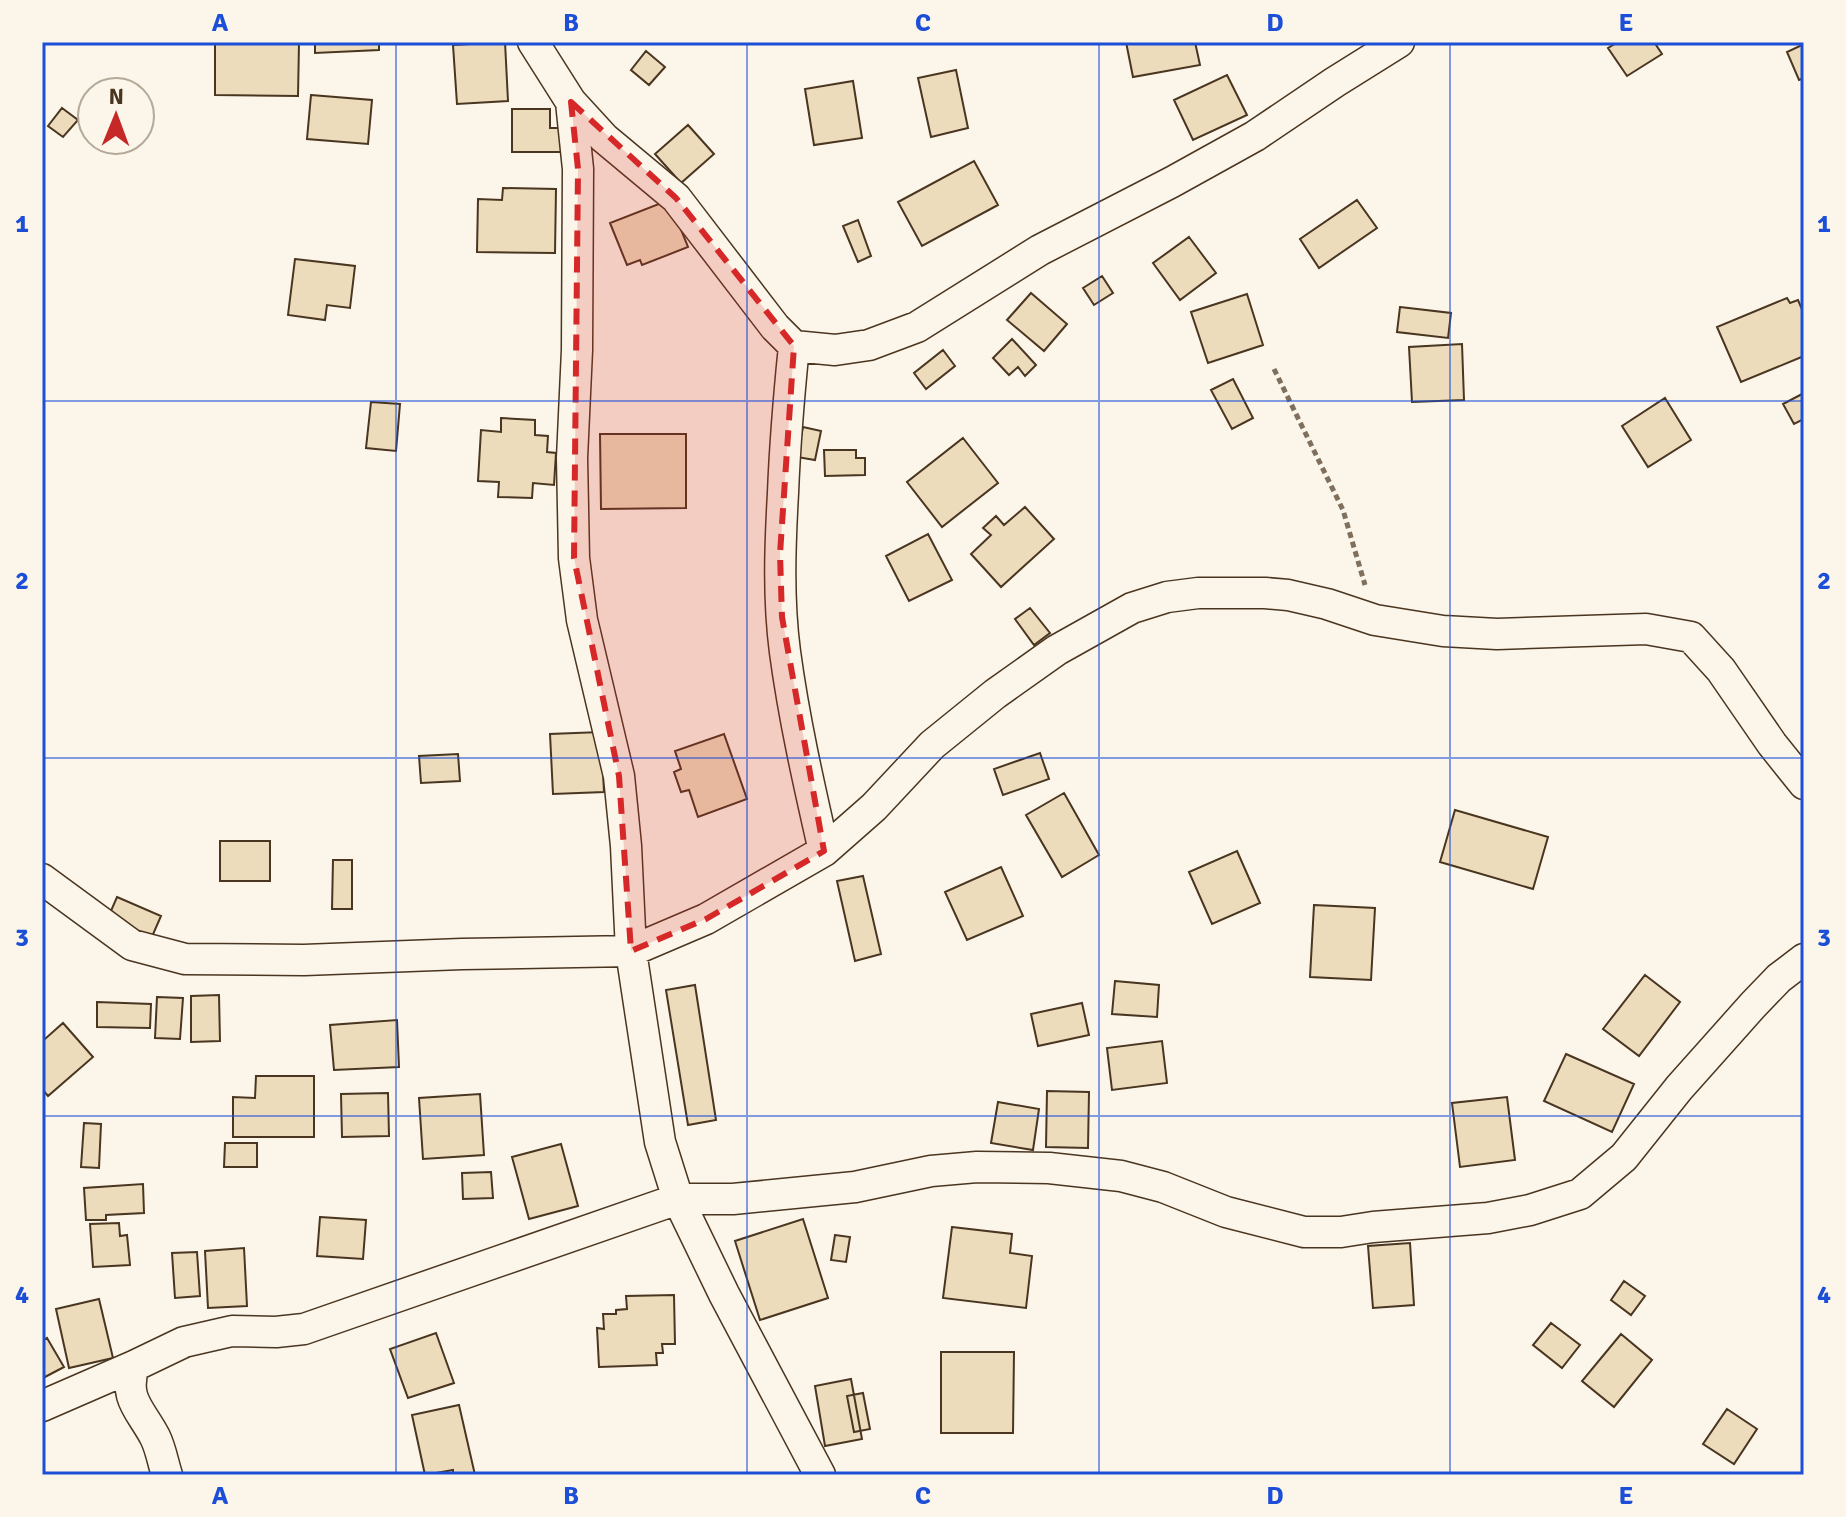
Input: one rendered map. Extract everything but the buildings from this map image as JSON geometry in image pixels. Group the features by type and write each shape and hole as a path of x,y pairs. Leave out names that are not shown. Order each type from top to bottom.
{"street":[{"path":"533,42 571,102 604,138 676,198 775,327 794,346 835,350 869,345 917,327 1040,250 1255,136 1399,42"},
{"path":"571,102 578,169 577,350 572,458 574,558 582,620 619,776 631,951 660,1142 678,1199 724,1294 820,1475"},
{"path":"794,346 780,539 782,617 796,717 824,851"},
{"path":"42,879 132,945 185,959 304,960 631,951 706,919 824,851 874,807 932,745 1057,650 1132,608 1167,597 1198,593 1288,595 1375,620 1457,632 1497,634 1646,629 1691,637 1721,670 1804,784"},
{"path":"42,1406 184,1342 232,1331 304,1329 678,1199 733,1199 855,1187 931,1171 1020,1167 1121,1176 1163,1187 1241,1216 1304,1232 1341,1232 1488,1218 1530,1210 1580,1194 1624,1157 1679,1088 1753,1005 1779,978 1804,959"},
{"path":"134,1366 129,1379 130,1394 157,1441 167,1475"}],"path":[{"path":"1274,369 1343,510 1375,620"}],"highlighted area":[{"path":"571,102 676,198 794,346 780,554 782,617 824,851 706,919 631,951 619,776 574,558 578,169"}]}
